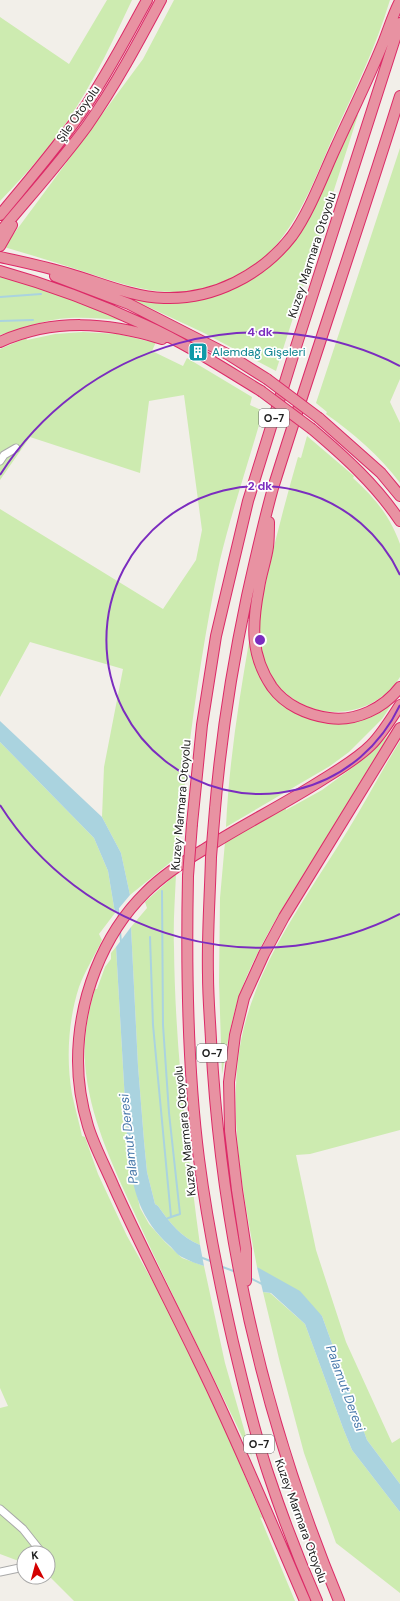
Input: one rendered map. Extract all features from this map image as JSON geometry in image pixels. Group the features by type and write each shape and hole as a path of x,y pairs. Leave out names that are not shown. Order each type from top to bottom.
{"highway":[{"name":"Şile Otoyolu","path":"0,215 54,150 82,112 147,0"},
{"name":"Şile Otoyolu","path":"0,232 49,175 88,125 115,82 161,0"},
{"path":"0,257 69,274 129,293 163,298 195,295 225,287 246,277 265,264 292,236 308,207 381,48 393,13 400,1"},
{"name":"Kuzey Marmara Otoyolu","path":"316,1601 268,1475 246,1398 219,1282 199,1157 190,1059 186,962 188,876 202,725 216,636 248,501 400,23"},
{"name":"Kuzey Marmara Otoyolu","path":"340,1601 308,1523 282,1446 256,1353 235,1249 223,1172 214,1097 208,976 211,857 224,719 237,643 254,565 273,489 400,96"},
{"path":"0,246 21,206"},
{"path":"14,260 129,304 229,355 267,379 319,418 381,473 400,496"},
{"path":"0,270 102,306 146,325 261,391 312,429 349,461 389,504 400,522"},
{"path":"0,342 32,330 95,325 132,330 185,346"},
{"path":"273,489 268,547 259,588 254,621 254,647 265,677 277,693 288,703 310,714 334,719 347,718 372,711 391,698 400,687"},
{"path":"305,1601 232,1429 145,1254 88,1128 78,1064 79,1037 85,1003 93,976 104,949 125,917 143,894 174,868 234,830 300,794 339,769 370,746 389,723 400,705"},
{"path":"246,1301 246,1248 230,1131 229,1082 235,1035 244,998 264,954 284,917 400,728"}],"street":[{"path":"0,461 4,456 16,448"},
{"path":"0,1509 23,1529 36,1545"},
{"path":"0,1572 16,1569"}],"green space":[{"path":"107,0 132,0 113,41 69,119 41,156 0,201 0,17 69,64"},
{"path":"174,0 390,0 364,69 314,182 291,225 271,251 239,275 226,281 200,289 173,292 162,292 128,285 4,247 143,59"},
{"path":"356,114 358,115 276,371 202,332 125,296 199,299 290,245"},
{"path":"400,148 400,379 390,402 400,423 400,483 375,454 326,414 327,412 316,403"},
{"path":"0,276 57,294 127,321 90,318 60,319 42,322 0,335"},
{"path":"83,332 118,334 156,342 152,351 183,366 187,358 252,397 250,405 263,411 220,560 194,708 177,857 130,895 121,853 102,817 104,767 123,669 30,642 0,697 0,509 163,609 196,560 202,530 184,395 149,401 140,473 30,437 0,480 0,349 26,338 27,340 55,334"},
{"path":"307,436 354,476 353,478 375,500 387,516 400,544 400,677 380,698 354,710 334,712 318,710 304,705 291,697 271,676 264,662 260,647 258,632 268,572 298,457 301,458"},
{"path":"250,636 271,691 333,722 396,698 382,719 349,752 330,766 226,827 227,803 238,707"},
{"path":"391,732 286,902 253,962 241,990 234,1014 228,1038 222,1075 219,982 220,898 225,842 322,790 372,752"},
{"path":"400,741 400,1130 310,1154 296,1155 316,1250 346,1342 392,1443 400,1438 400,1484 367,1440 322,1316 257,1267 243,1190 237,1138 236,1086 238,1060 244,1028 253,997 266,968 296,911 355,819"},
{"path":"0,742 94,838 108,871 115,913 99,934 102,940 79,987 70,1027 70,1081 82,1136 85,1137 98,1174 127,1236 167,1307 226,1432 263,1519 260,1517 295,1601 74,1601 56,1583 56,1545 16,1545 16,1560 0,1554 0,1408 8,1406 0,1388"},
{"path":"176,874 174,938 179,1059 186,1134 200,1245 182,1234 155,1204 147,1172 138,1066 131,927 147,908 145,902"},
{"path":"116,947 128,1153 140,1208 149,1224 182,1258 204,1266 225,1363 252,1457 163,1274 110,1158 96,1121 87,1083 85,1063 87,1026 95,989 97,989 105,967 111,959 111,953"},
{"path":"263,1292 270,1293 305,1324 352,1450 400,1512 400,1593 336,1543 304,1453"}],"water":[{"path":"0,721 102,817 121,853 130,895 115,913 108,871 94,838 0,742"},
{"path":"131,927 138,1066 147,1172 155,1204 182,1234 200,1245 204,1266 180,1256 160,1236 145,1215 132,1180 128,1153 116,947"},
{"path":"257,1267 300,1291 322,1316 367,1440 400,1484 400,1512 352,1450 305,1324 271,1293 263,1292"}],"waterway":[{"path":"0,297 41,294"},
{"path":"0,321 33,320"},
{"path":"162,891 163,1025 169,1113 180,1214 171,1217"},
{"name":"Palamut Deresi","path":"118,909 119,919"},
{"name":"Palamut Deresi","path":"120,931 121,942"},
{"path":"150,937 153,1025 171,1217 166,1219"},
{"name":"Palamut Deresi","path":"200,1257 213,1262"},
{"name":"Palamut Deresi","path":"220,1266 236,1272"},
{"name":"Palamut Deresi","path":"250,1278 264,1285"}],"place":[{"name":"Alemdağ Gişeleri","path":"198,352"}]}
